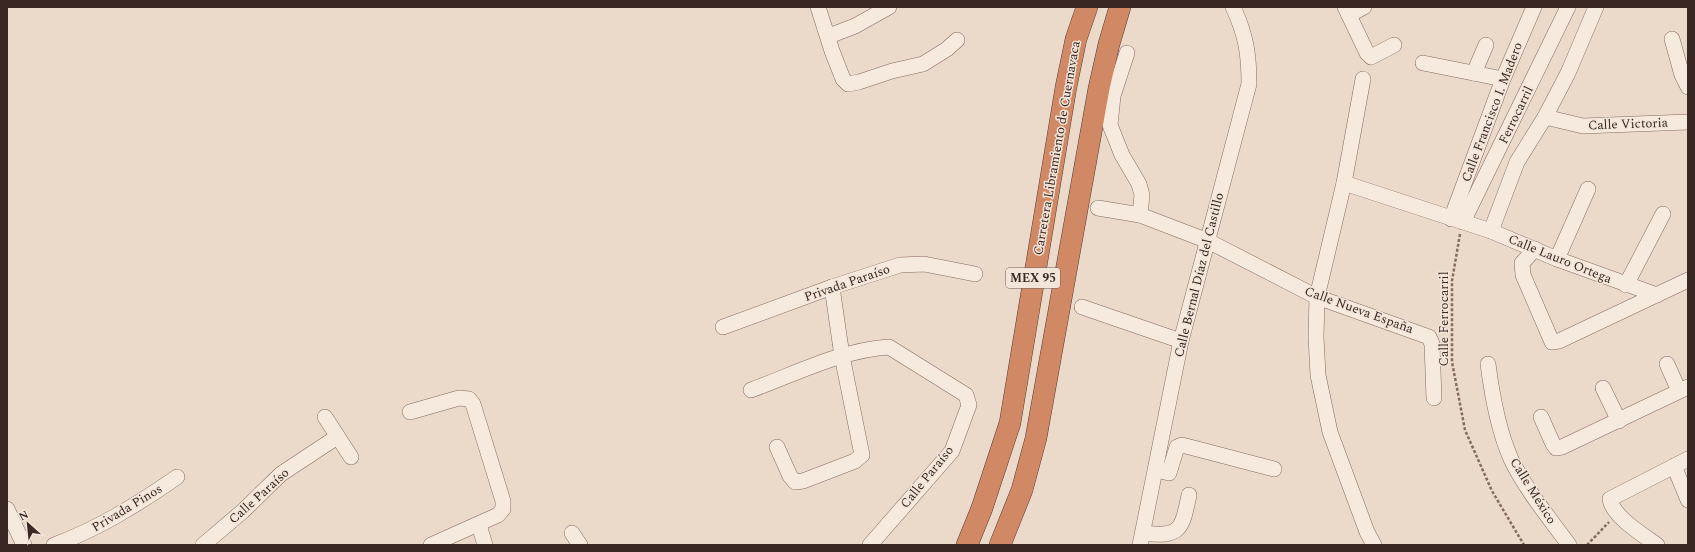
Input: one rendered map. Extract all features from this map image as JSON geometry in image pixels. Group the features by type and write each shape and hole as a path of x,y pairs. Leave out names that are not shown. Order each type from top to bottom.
{"highway":[{"name":"Carretera Libramiento de Cuernavaca","path":"967,545 982,508 1010,423 1066,87 1076,39 1087,7"},
{"name":"MEX 95","path":"1000,545 1022,490 1036,438 1099,88 1109,44 1120,7"}],"street":[{"path":"818,7 829,36 837,65 843,79 848,84 860,82 892,71 923,64 947,49 957,40"},
{"path":"829,36 855,26 889,7"},
{"name":"Calle Bernal Díaz del Castillo","path":"1141,539 1181,341 1249,84 1249,55 1241,25 1233,7"},
{"path":"1364,7 1347,11 1367,53 1371,57 1394,45"},
{"name":"Calle Francisco I. Madero","path":"1457,220 1502,79 1534,7"},
{"name":"Ferrocarril","path":"1457,220 1568,7"},
{"path":"1491,231 1517,162 1545,117 1568,73 1596,7"},
{"path":"1672,39 1682,75 1688,87"},
{"path":"1474,73 1486,45"},
{"path":"1126,53 1114,96 1110,125 1122,155 1139,184 1142,195 1140,216"},
{"path":"1423,63 1502,79"},
{"path":"1363,79 1344,183 1317,298 1316,337 1318,375 1330,432 1367,532 1374,545"},
{"name":"Calle Victoria","path":"1545,117 1584,126 1688,122"},
{"name":"Calle Lauro Ortega","path":"1344,183 1491,231 1535,249 1557,260 1657,295"},
{"path":"1557,260 1588,189"},
{"name":"Calle Nueva España","path":"1098,208 1140,216 1208,241 1317,298 1429,337 1432,344 1434,398"},
{"path":"1626,285 1663,214"},
{"path":"1535,249 1522,263 1522,275 1552,342 1559,341 1688,280"},
{"name":"Privada Paraíso","path":"723,327 832,287 900,265 924,264 975,274"},
{"path":"777,447 790,476 795,482 803,481 855,461 862,455 842,356 832,287"},
{"path":"1082,307 1181,341"},
{"name":"Calle Paraíso","path":"751,390 842,356 889,347 966,396 969,405 952,451 870,545"},
{"name":"Calle México","path":"1488,364 1500,426 1511,459 1531,492 1569,545"},
{"path":"1541,417 1556,448 1619,421 1683,389 1667,364"},
{"path":"1603,388 1619,421"},
{"path":"410,412 459,398 468,399 473,404 502,501 503,509 498,515 479,525 431,545"},
{"path":"325,417 351,457"},
{"name":"Calle Paraíso","path":"203,545 243,511 280,474 338,437"},
{"path":"1156,470 1170,473 1177,446 1182,444 1274,468"},
{"path":"1657,545 1617,514 1611,504 1610,499 1688,459"},
{"path":"1674,466 1688,500"},
{"name":"Privada Pinos","path":"54,545 82,535 143,500 177,477"},
{"path":"1141,539 1163,536 1180,527 1184,521 1189,495"},
{"path":"7,509 24,545"},
{"path":"479,525 486,545"}],"path":[{"name":"Calle Ferrocarril","path":"1457,220 1457,245 1452,281 1452,362 1465,430 1492,491 1524,545"},
{"path":"1587,545 1617,514"}]}
